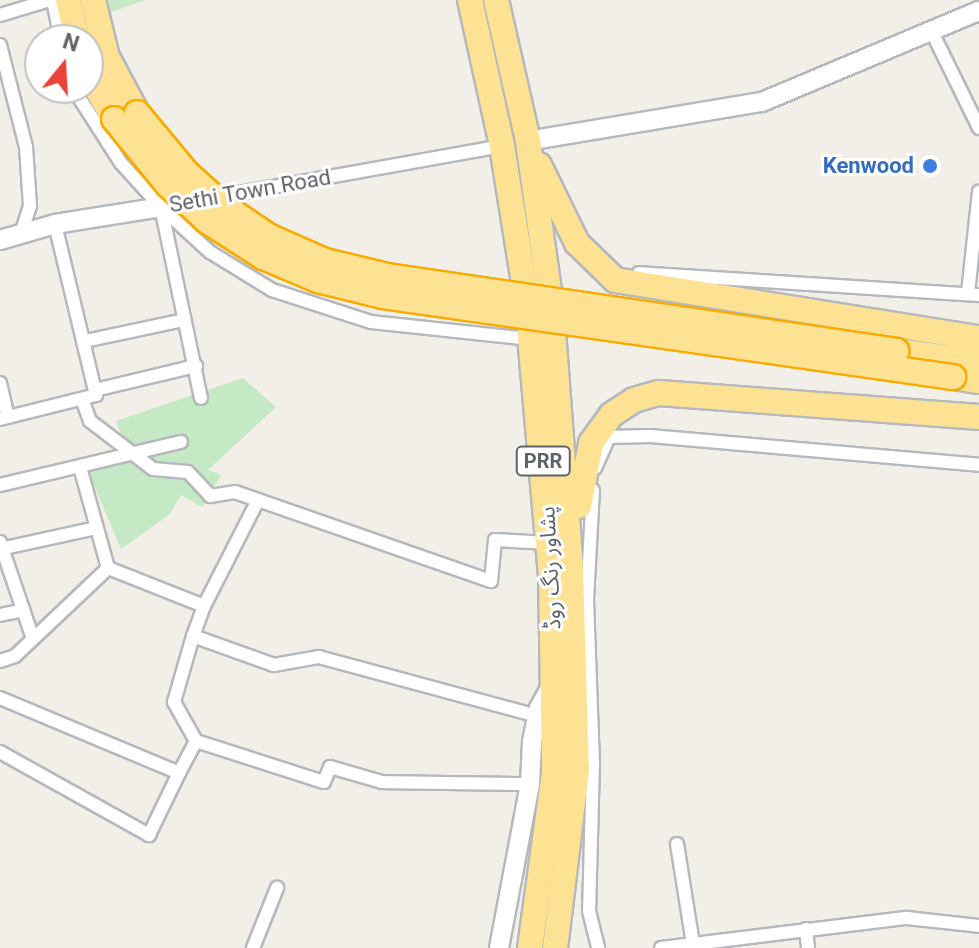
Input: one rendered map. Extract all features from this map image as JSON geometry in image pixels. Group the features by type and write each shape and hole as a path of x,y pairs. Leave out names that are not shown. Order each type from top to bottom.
{"highway":[{"path":"68,0 74,24"},
{"path":"93,0 126,116 168,185 207,221 263,257 318,280 383,296 979,381"},
{"name":"پشاور رنگ روڈ","path":"470,0 502,146 531,339 549,543 555,680 554,773 545,938"},
{"name":"پشاور رنگ روڈ","path":"496,0 528,141 551,304 571,572 580,606 577,769 545,938"},
{"path":"104,91 126,116 221,204 268,236 325,261 388,276 979,362"},
{"path":"528,141 577,243 600,271 626,284 979,338"},
{"path":"571,572 581,476 591,443 611,415 634,400 695,393 979,417"}],"street":[{"path":"0,15 52,0 57,24"},
{"path":"528,141 762,102 979,11"},
{"path":"932,32 979,128"},
{"path":"0,45 15,93 26,147 30,206 22,231"},
{"path":"0,97 15,93"},
{"path":"83,104 121,163 161,207 239,271 321,308 371,322 531,339"},
{"name":"Sethi Town Road","path":"0,240 22,231 55,224 502,146"},
{"path":"600,271 973,294 979,192"},
{"path":"161,207 201,398"},
{"path":"0,383 4,418 96,395 55,224"},
{"path":"85,341 184,320"},
{"path":"95,390 195,366"},
{"path":"82,399 90,421 153,469 188,472 210,496 235,492 491,581 495,540 549,543"},
{"path":"598,948 589,911 593,762 580,606 596,465 609,437 979,465"},
{"path":"0,485 181,442"},
{"path":"80,467 108,568"},
{"path":"258,500 204,606 174,702 196,741 324,782 330,767 382,782 530,784"},
{"path":"33,639 1,546 96,528"},
{"path":"108,568 204,606"},
{"path":"0,661 33,639 108,568"},
{"path":"0,615 23,610"},
{"path":"193,636 274,665 319,657 537,716"},
{"path":"499,948 530,784 537,716 555,680"},
{"path":"0,698 179,773"},
{"path":"0,752 149,835 196,741"},
{"path":"677,844 693,944"},
{"path":"253,948 277,888"},
{"path":"664,948 732,943 806,929 907,918 979,926"},
{"path":"806,929 808,948"}],"green space":[{"path":"108,0 145,0 109,13"},
{"path":"243,378 276,407 208,470 221,475 202,507 181,495 170,514 121,549 82,457 127,450 116,421"}],"place":[{"name":"Kenwood","path":"930,166"}]}
